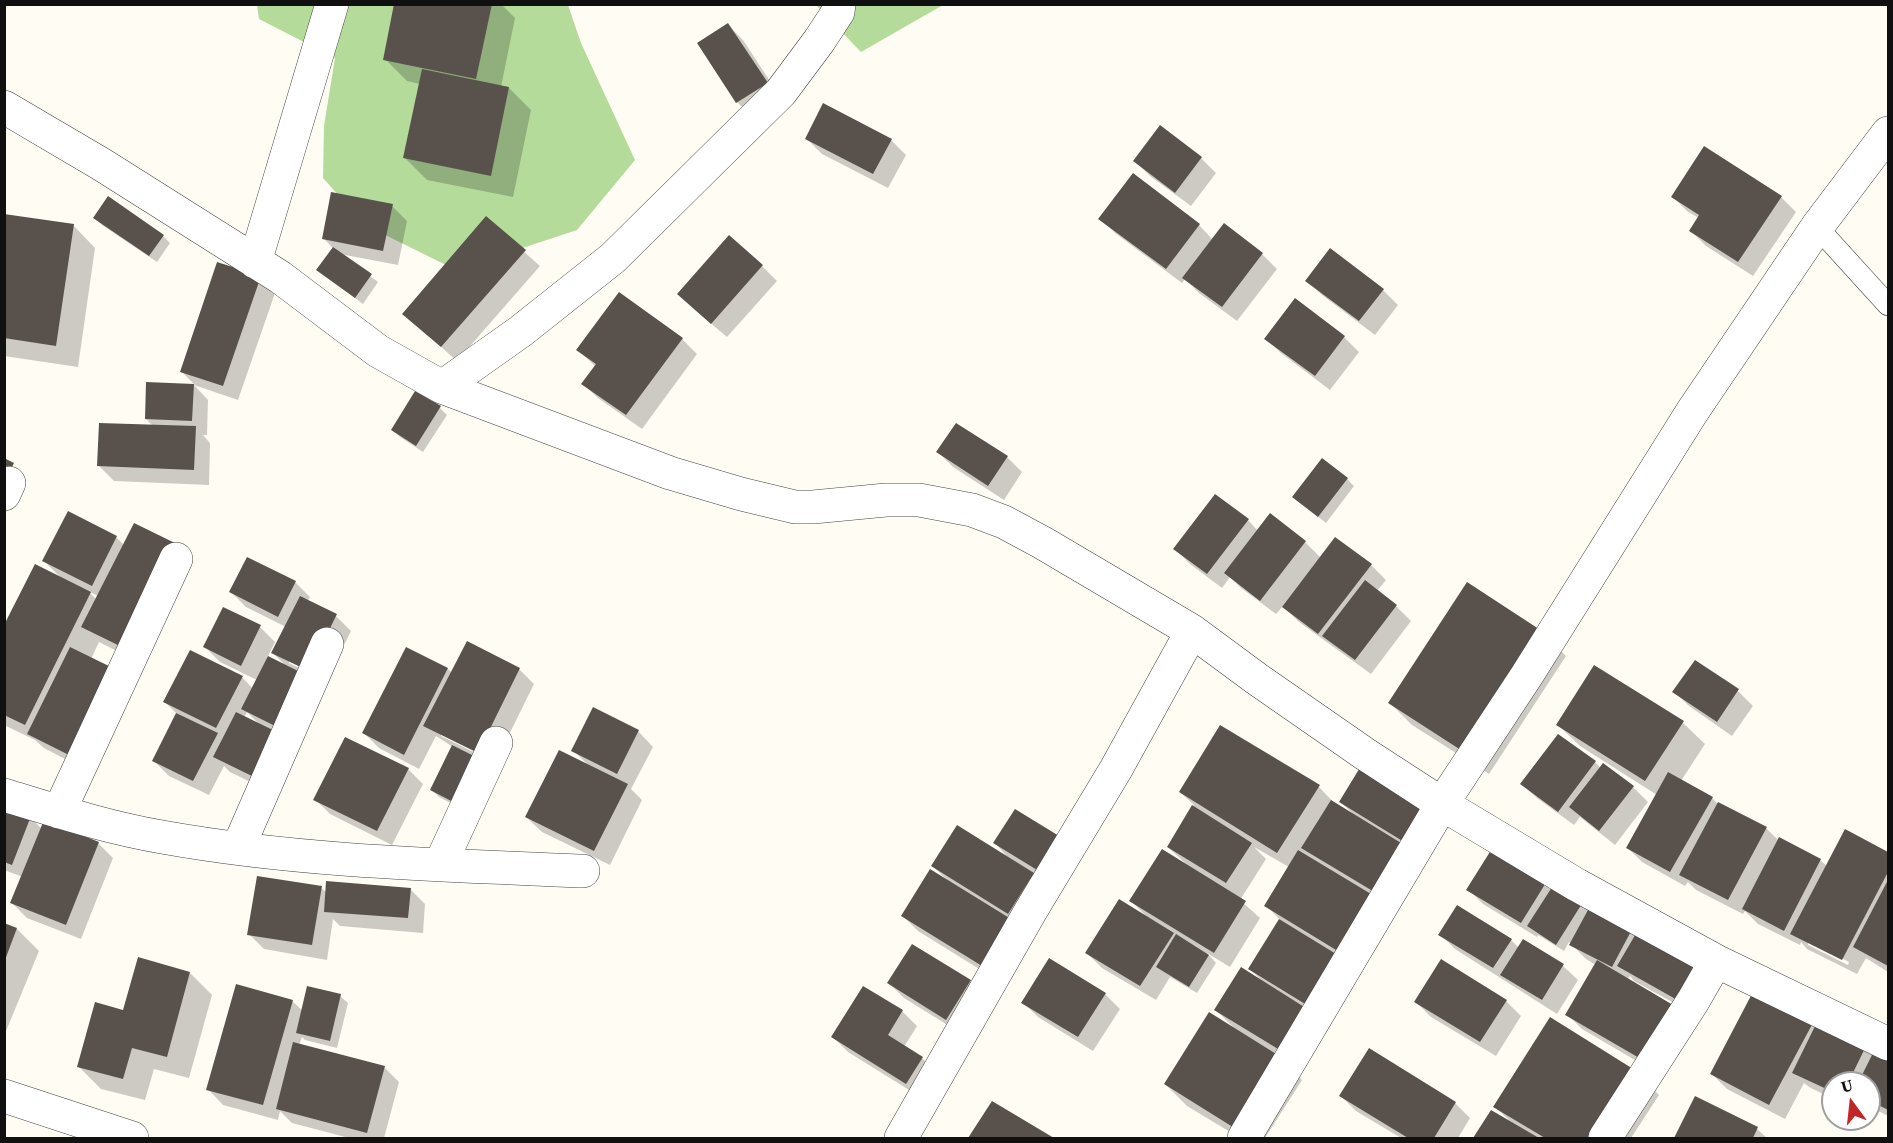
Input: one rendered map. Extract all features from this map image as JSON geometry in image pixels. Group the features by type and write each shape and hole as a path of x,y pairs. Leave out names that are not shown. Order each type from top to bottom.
{"street":[{"path":"255,262 332,4"},
{"path":"442,387 521,331 613,258 781,92 819,41 838,12 839,4"},
{"path":"4,106 280,277 378,351 442,387 670,473 752,497 795,507 886,500 919,500 972,510 1004,522 1192,631 1257,679 1442,804 1577,885 1716,961 1888,1044"},
{"path":"1244,1138 1442,804 1527,675 1692,412 1817,227 1888,133"},
{"path":"59,812 176,559"},
{"path":"901,1138 1030,912 1116,769 1192,631"},
{"path":"238,848 327,644"},
{"path":"440,865 496,743"},
{"path":"4,795 59,812 161,837 238,848 339,860 583,871"},
{"path":"1605,1138 1716,961"},
{"path":"4,1096 132,1138"}],"lane":[{"path":"1817,227 1888,305"}],"green space":[{"path":"257,5 568,5 581,43 635,160 577,230 456,270 365,225 323,178 324,126 335,58 259,19"},
{"path":"816,5 943,5 861,52"}],"building":[{"path":"394,4 492,4 476,79 383,60"},
{"path":"728,23 768,83 736,103 697,43"},
{"path":"422,69 509,87 491,176 403,158"},
{"path":"823,103 892,139 873,174 805,139"},
{"path":"1160,125 1202,157 1175,193 1133,161"},
{"path":"1704,146 1782,196 1738,262 1689,231 1699,215 1671,197"},
{"path":"1133,173 1200,224 1166,269 1098,219"},
{"path":"331,192 393,204 383,251 322,239"},
{"path":"108,196 164,235 149,256 93,218"},
{"path":"4,214 74,224 56,346 4,338"},
{"path":"486,216 526,250 441,347 402,314"},
{"path":"1224,223 1263,253 1222,307 1182,278"},
{"path":"729,235 763,265 711,324 677,294"},
{"path":"333,247 372,274 355,298 316,270"},
{"path":"1330,248 1384,289 1359,321 1305,281"},
{"path":"217,262 261,276 223,386 180,372"},
{"path":"619,292 683,338 626,415 581,384 596,364 576,350"},
{"path":"1295,298 1345,336 1315,376 1264,339"},
{"path":"146,382 194,384 192,421 145,419"},
{"path":"415,391 441,406 416,446 391,430"},
{"path":"99,423 196,426 194,470 97,466"},
{"path":"956,423 1008,456 988,486 936,452"},
{"path":"4,458 14,463 4,483"},
{"path":"1322,458 1348,478 1318,517 1292,497"},
{"path":"1215,494 1249,519 1207,574 1173,549"},
{"path":"68,511 117,536 92,586 42,561"},
{"path":"1270,513 1306,541 1260,601 1224,573"},
{"path":"134,523 179,545 126,649 81,627"},
{"path":"1335,537 1372,564 1318,634 1282,607"},
{"path":"247,557 296,581 278,617 229,592"},
{"path":"35,564 91,592 25,725 4,715 4,625"},
{"path":"1365,580 1397,605 1355,660 1322,636"},
{"path":"1467,582 1545,633 1467,754 1388,703"},
{"path":"300,596 337,614 309,671 271,653"},
{"path":"223,607 261,625 241,666 203,647"},
{"path":"467,641 520,668 478,753 423,726"},
{"path":"70,647 117,670 73,757 27,734"},
{"path":"406,647 448,668 404,755 362,733"},
{"path":"190,650 243,676 216,728 163,702"},
{"path":"268,656 306,675 279,728 241,709"},
{"path":"1695,660 1739,689 1717,722 1672,692"},
{"path":"1594,665 1684,721 1645,781 1556,725"},
{"path":"593,707 639,730 617,774 571,751"},
{"path":"236,712 279,733 256,778 213,757"},
{"path":"176,713 218,733 193,781 152,761"},
{"path":"1220,725 1320,785 1277,853 1179,792"},
{"path":"1558,734 1596,761 1558,812 1520,784"},
{"path":"345,737 409,768 377,831 313,800"},
{"path":"452,745 480,759 457,804 430,790"},
{"path":"559,750 628,784 594,851 525,817"},
{"path":"1364,761 1429,801 1404,842 1339,802"},
{"path":"1603,763 1634,786 1599,831 1569,807"},
{"path":"1668,772 1713,797 1670,872 1626,848"},
{"path":"1331,800 1406,846 1376,893 1301,848"},
{"path":"1718,802 1767,827 1728,900 1679,875"},
{"path":"1192,805 1252,843 1226,883 1167,847"},
{"path":"4,806 31,816 12,865 4,862"},
{"path":"1015,809 1064,839 1042,873 993,843"},
{"path":"44,820 99,842 66,925 10,903"},
{"path":"957,825 1034,873 1008,914 931,866"},
{"path":"1845,829 1888,852 1888,872 1842,960 1790,934"},
{"path":"1779,837 1821,859 1784,931 1742,909"},
{"path":"1493,847 1547,881 1521,923 1466,890"},
{"path":"1162,849 1246,901 1214,953 1129,901"},
{"path":"1298,850 1376,897 1341,953 1264,906"},
{"path":"930,869 1011,919 982,966 901,916"},
{"path":"257,876 322,886 312,945 247,935"},
{"path":"1888,880 1888,966 1853,947"},
{"path":"326,881 411,888 408,918 324,912"},
{"path":"1554,884 1583,902 1556,945 1527,926"},
{"path":"1595,897 1637,920 1612,967 1569,945"},
{"path":"1119,899 1174,933 1140,986 1085,953"},
{"path":"1457,905 1512,939 1493,968 1438,935"},
{"path":"1279,919 1341,957 1310,1007 1248,969"},
{"path":"4,923 17,928 5,960 4,960"},
{"path":"1641,925 1702,961 1679,1001 1617,966"},
{"path":"1176,934 1209,955 1189,987 1156,967"},
{"path":"1523,939 1564,964 1542,1000 1500,975"},
{"path":"912,944 971,980 946,1020 887,983"},
{"path":"138,957 190,972 167,1057 132,1048 123,1079 77,1067 95,1002 123,1010"},
{"path":"1049,958 1106,993 1078,1037 1021,1003"},
{"path":"1441,959 1507,1000 1480,1042 1414,1002"},
{"path":"1597,960 1673,1005 1641,1059 1565,1015"},
{"path":"1241,967 1309,1010 1283,1052 1214,1010"},
{"path":"236,984 293,1000 263,1105 206,1090"},
{"path":"307,986 341,994 330,1041 296,1033"},
{"path":"863,986 903,1010 888,1035 923,1057 906,1084 831,1037"},
{"path":"1755,988 1815,1019 1769,1105 1710,1074"},
{"path":"1209,1012 1281,1057 1236,1129 1164,1084"},
{"path":"1820,1016 1869,1040 1854,1071 1821,1071 1821,1086 1792,1073"},
{"path":"1550,1017 1638,1072 1595,1138 1545,1138 1493,1107"},
{"path":"293,1042 385,1066 367,1133 276,1109"},
{"path":"1877,1045 1888,1050 1888,1110 1881,1106 1881,1071 1864,1071"},
{"path":"1369,1048 1456,1102 1434,1138 1408,1138 1339,1096"},
{"path":"1695,1096 1758,1127 1753,1138 1674,1138"},
{"path":"992,1101 1054,1138 968,1138"},
{"path":"1491,1110 1539,1138 1473,1138"}]}
